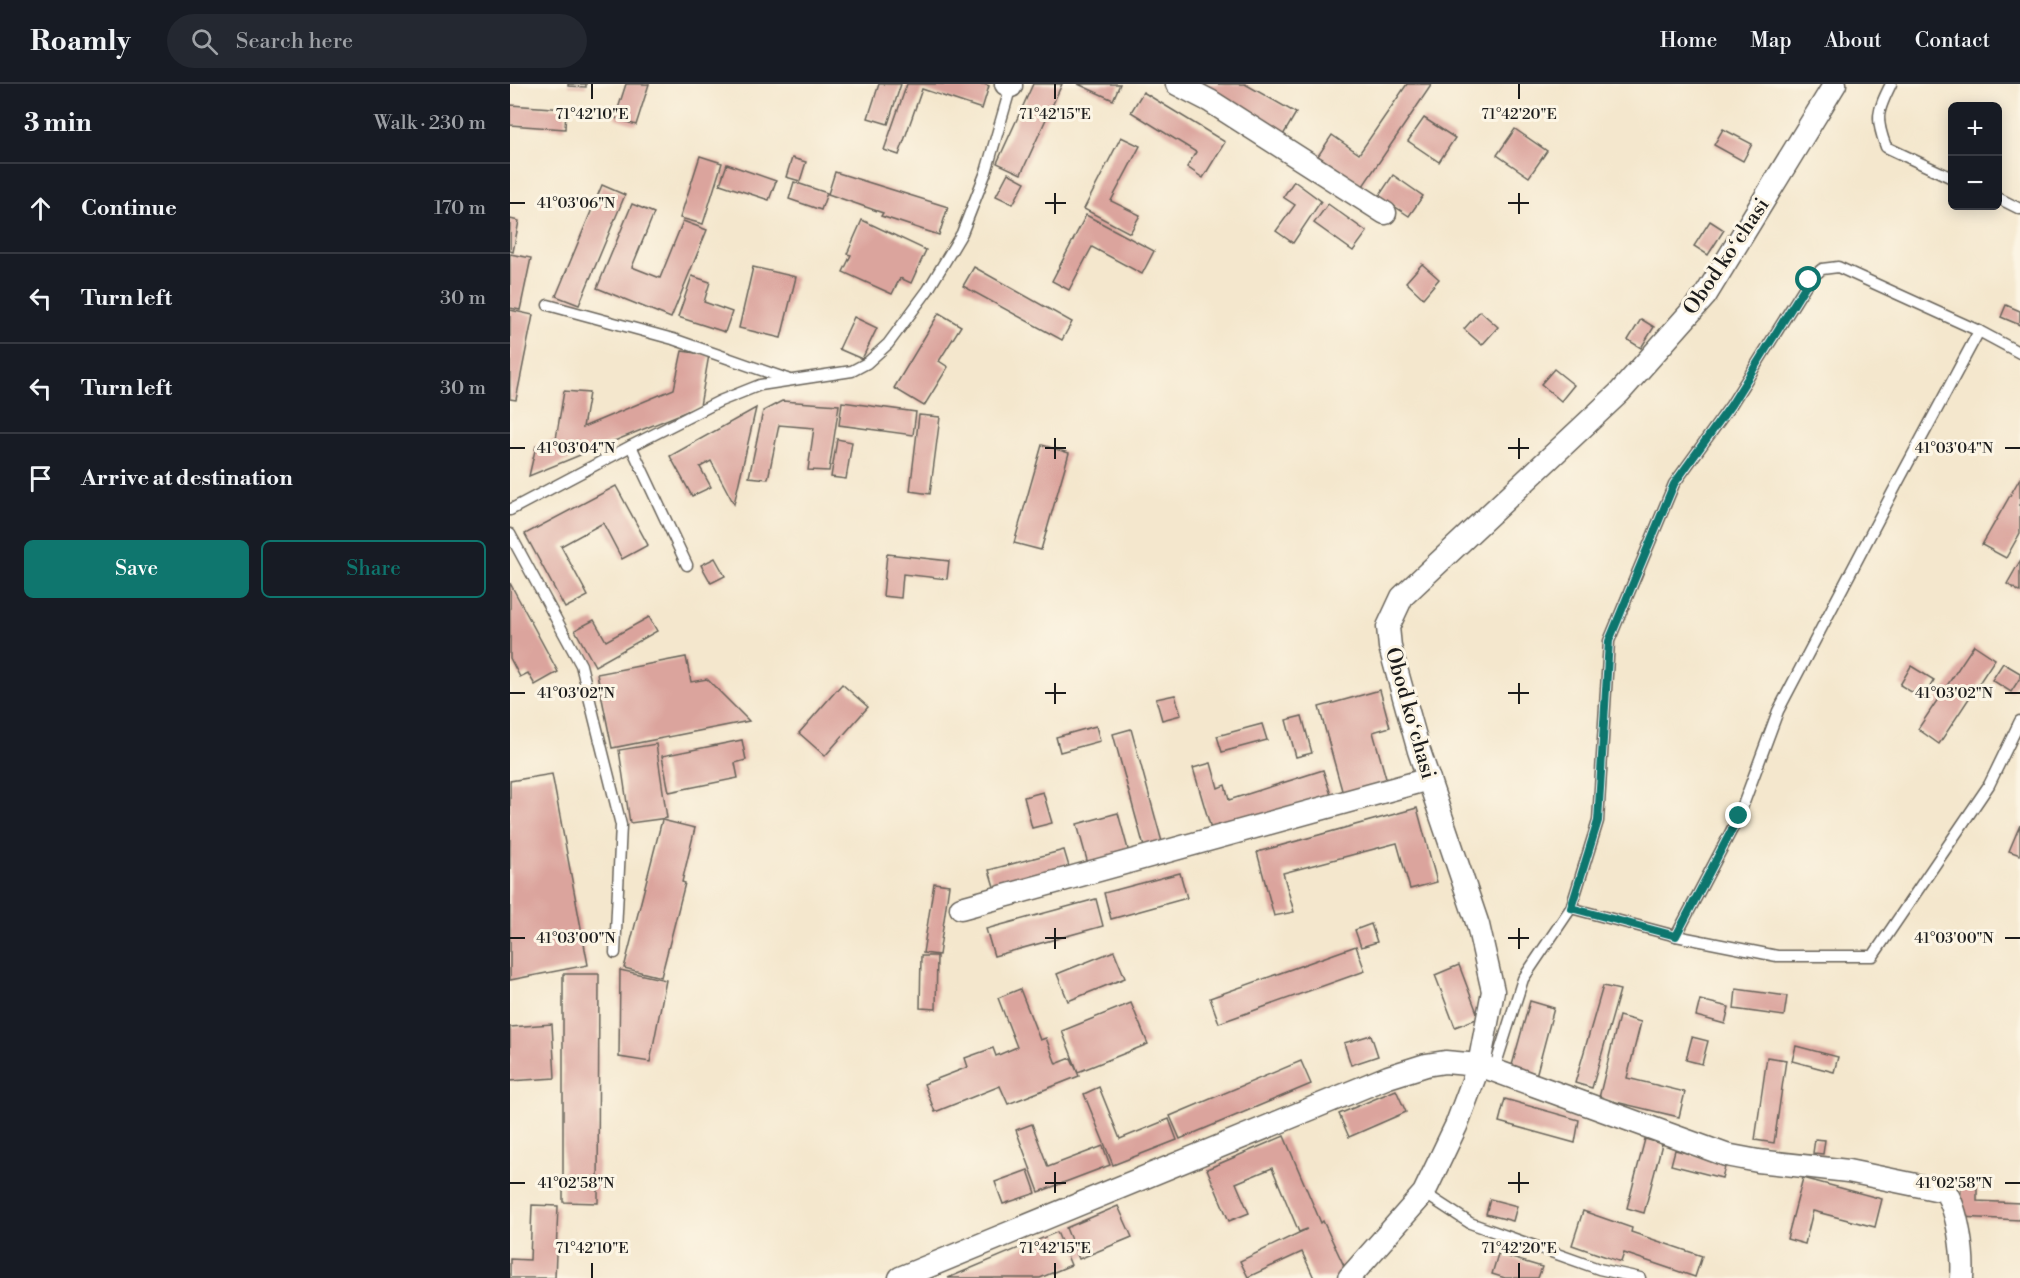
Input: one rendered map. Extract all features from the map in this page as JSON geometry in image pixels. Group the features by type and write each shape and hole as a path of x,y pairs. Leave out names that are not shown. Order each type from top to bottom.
{"street":[{"path":"1177,84 1210,101 1385,213"},
{"name":"Obod koʻchasi","path":"1349,1278 1424,1193 1486,1068 1494,991 1478,925 1429,779 1390,647 1388,627 1402,597 1619,393 1705,296 1835,84"},
{"path":"962,908 1429,779"},
{"path":"900,1278 1388,1077 1426,1065 1445,1062 1486,1068 1726,1155 1848,1171 1945,1191 1957,1217 1962,1278"}],"lane":[{"path":"1891,84 1882,102 1877,125 1886,147 1948,176"},
{"path":"510,510 720,401 760,385 852,371 867,363 888,344 921,299 963,234 986,172 1009,85"},
{"path":"2002,200 2020,208"},
{"path":"1486,1068 1523,979 1571,908 1598,821 1609,641 1674,484 1731,405 1809,280 1822,269 1838,267 1979,331 2020,353"},
{"path":"548,305 674,339 790,380"},
{"path":"1676,936 1739,816 1779,711 1979,331"},
{"path":"631,446 687,566"},
{"path":"510,534 581,665 621,825 615,953"},
{"path":"1571,908 1676,936 1778,956 1873,956 1989,785 2020,721"},
{"path":"1424,1193 1470,1223 1599,1269 1640,1278"}],"building":[{"path":"568,84 586,84 586,87 568,86"},
{"path":"626,84 649,84 636,125 615,118"},
{"path":"879,84 901,84 888,124 868,118"},
{"path":"907,84 984,84 989,86 982,109 922,89 899,155 884,150"},
{"path":"1033,84 1062,84 1021,174 997,163"},
{"path":"1078,84 1120,84 1113,100"},
{"path":"1200,84 1245,84 1296,113 1282,137"},
{"path":"1407,84 1432,84 1363,186 1318,156 1332,135 1359,154"},
{"path":"1143,92 1225,142 1203,178 1187,167 1196,152 1131,112"},
{"path":"510,105 566,109 565,129 510,125"},
{"path":"1424,118 1455,138 1439,162 1408,141"},
{"path":"1515,129 1547,151 1529,177 1497,155"},
{"path":"1723,129 1752,144 1743,161 1714,145"},
{"path":"1121,137 1140,146 1111,201 1140,215 1130,233 1084,209"},
{"path":"700,156 722,163 703,224 680,218"},
{"path":"792,158 806,162 800,181 786,177"},
{"path":"727,164 776,181 769,200 720,184"},
{"path":"835,172 948,207 939,235 881,216 883,213 828,194"},
{"path":"1008,173 1025,182 1013,204 996,196"},
{"path":"1393,175 1423,196 1409,216 1379,196"},
{"path":"1294,181 1321,201 1293,243 1276,231 1295,205 1283,197"},
{"path":"794,182 827,193 821,210 789,199"},
{"path":"602,185 625,195 579,305 556,296"},
{"path":"632,204 654,213 632,267 660,278 683,221 707,230 671,318 597,288"},
{"path":"1328,204 1367,232 1353,251 1314,223"},
{"path":"1086,215 1154,251 1142,274 1092,247 1069,290 1052,281"},
{"path":"510,219 519,221 513,252 510,251"},
{"path":"862,220 926,250 911,283 900,278 892,294 843,272 851,255 847,254"},
{"path":"1710,221 1724,230 1708,255 1694,246"},
{"path":"510,254 531,258 520,310 510,308"},
{"path":"1422,264 1439,279 1423,298 1406,282"},
{"path":"753,267 796,277 781,338 739,328"},
{"path":"974,267 1072,322 1062,340 963,286"},
{"path":"692,276 710,282 704,302 732,312 725,332 678,317"},
{"path":"2006,305 2020,311 2020,325 2001,317"},
{"path":"510,310 533,315 516,400 510,399"},
{"path":"1480,311 1498,327 1482,345 1464,329"},
{"path":"939,313 961,326 939,361 948,367 924,406 894,388"},
{"path":"854,317 877,328 862,359 839,349"},
{"path":"1641,319 1654,327 1641,348 1628,340"},
{"path":"682,351 709,355 700,406 529,476 536,446 556,439 564,391 589,393 583,427 674,389"},
{"path":"1554,369 1574,385 1561,401 1541,384"},
{"path":"782,401 839,405 829,471 808,470 814,428 779,425 768,479 749,477 763,411"},
{"path":"842,402 916,412 913,435 839,425"},
{"path":"756,408 734,504 711,461 700,467 711,487 692,496 670,456"},
{"path":"919,415 940,417 930,494 910,491"},
{"path":"837,439 852,442 846,479 831,477"},
{"path":"1042,445 1069,453 1041,550 1014,543"},
{"path":"2020,478 2020,533 2006,558 1982,545"},
{"path":"616,486 648,545 622,559 603,523 561,546 588,596 565,608 525,534"},
{"path":"887,554 949,561 947,579 903,574 901,598 883,596"},
{"path":"715,558 725,576 711,583 701,565"},
{"path":"2020,561 2020,592 2007,584"},
{"path":"510,583 558,672 535,685 528,673 520,677 510,658"},
{"path":"649,617 657,631 595,666 575,630 594,620 606,641"},
{"path":"1974,645 1995,659 1939,744 1918,729"},
{"path":"686,657 691,682 707,679 749,721 612,748 597,674"},
{"path":"2003,663 2020,673 2020,678 2011,692 1992,680"},
{"path":"1911,666 1934,680 1923,699 1900,685"},
{"path":"842,684 868,707 825,756 799,733"},
{"path":"1380,690 1390,727 1373,732 1387,782 1343,794 1319,707"},
{"path":"1175,695 1181,715 1162,720 1156,699"},
{"path":"1302,716 1312,753 1296,757 1286,720"},
{"path":"1262,724 1267,740 1222,752 1217,736"},
{"path":"1096,726 1100,741 1060,752 1056,737"},
{"path":"1131,729 1162,842 1144,847 1113,734"},
{"path":"742,740 746,760 735,763 738,778 669,792 662,756"},
{"path":"656,744 667,818 630,823 619,750"},
{"path":"1211,763 1218,788 1225,785 1229,800 1323,770 1331,795 1212,832 1193,768"},
{"path":"552,774 588,965 510,980 510,781"},
{"path":"1043,792 1052,823 1032,828 1024,797"},
{"path":"1417,808 1437,882 1410,889 1397,843 1283,873 1294,912 1274,916 1257,852"},
{"path":"1118,813 1129,853 1088,864 1077,824"},
{"path":"662,820 695,828 682,882 685,883 661,977 624,968"},
{"path":"2020,825 2020,855 2009,851"},
{"path":"1064,850 1070,870 995,890 989,870"},
{"path":"1180,873 1187,898 1111,919 1104,893"},
{"path":"934,883 949,885 939,955 923,953"},
{"path":"1096,899 1103,926 994,956 986,929"},
{"path":"1371,924 1377,942 1361,947 1355,930"},
{"path":"1356,946 1365,971 1219,1023 1210,998"},
{"path":"1114,951 1125,978 1068,1001 1057,974"},
{"path":"921,956 937,956 936,1009 920,1008"},
{"path":"1459,965 1479,1018 1455,1027 1435,975"},
{"path":"620,970 666,980 650,1062 619,1057"},
{"path":"563,974 599,974 598,1203 563,1202"},
{"path":"1603,986 1620,990 1592,1088 1575,1083"},
{"path":"1020,989 1040,1040 1046,1038 1056,1064 1071,1058 1079,1076 1008,1104 1000,1086 935,1112 924,1084 968,1067 965,1058 993,1048 996,1056 1017,1047 998,998"},
{"path":"1736,989 1787,996 1784,1016 1734,1009"},
{"path":"1700,1000 1729,1007 1725,1024 1696,1016"},
{"path":"1530,1001 1554,1008 1536,1076 1511,1069"},
{"path":"1131,1003 1148,1044 1078,1072 1062,1031"},
{"path":"1619,1016 1641,1022 1627,1078 1685,1092 1679,1117 1599,1098"},
{"path":"552,1024 555,1078 510,1081 510,1027"},
{"path":"1371,1035 1378,1056 1351,1065 1344,1043"},
{"path":"1692,1037 1708,1041 1702,1064 1686,1060"},
{"path":"1796,1046 1838,1057 1834,1072 1792,1061"},
{"path":"1767,1057 1786,1060 1774,1143 1755,1140"},
{"path":"1301,1061 1311,1084 1180,1139 1170,1116"},
{"path":"1099,1087 1120,1139 1169,1119 1177,1140 1113,1165 1084,1094"},
{"path":"1396,1090 1406,1112 1349,1137 1339,1114"},
{"path":"1505,1099 1579,1120 1575,1143 1499,1122"},
{"path":"1032,1124 1048,1167 1103,1146 1110,1165 1039,1192 1016,1130"},
{"path":"1284,1136 1321,1223 1323,1221 1345,1268 1337,1278 1314,1278 1302,1252 1248,1277 1240,1261 1307,1229 1299,1232 1272,1168 1236,1183 1249,1213 1229,1221 1207,1169"},
{"path":"1645,1139 1662,1144 1644,1213 1627,1208"},
{"path":"1815,1139 1825,1140 1823,1154 1813,1153"},
{"path":"1675,1150 1726,1163 1722,1178 1671,1165"},
{"path":"1028,1170 1036,1193 1003,1204 995,1182"},
{"path":"1803,1178 1882,1199 1875,1227 1813,1211 1805,1244 1787,1239"},
{"path":"1961,1186 1977,1187 1977,1201 2020,1203 2020,1220 1960,1217"},
{"path":"1490,1199 1517,1206 1513,1221 1486,1214"},
{"path":"532,1205 558,1206 555,1278 510,1278 510,1259 530,1260"},
{"path":"1118,1206 1132,1237 1079,1259 1066,1228"},
{"path":"1583,1211 1632,1228 1631,1232 1702,1256 1695,1277 1624,1253 1621,1262 1572,1245"},
{"path":"1057,1232 1071,1265 1040,1278 948,1278"},
{"path":"1498,1254 1542,1267 1538,1278 1505,1278 1492,1274"}],"route":[{"path":"1739,816 1676,936 1571,908 1598,821 1609,641 1674,484 1731,405 1809,280"}]}
